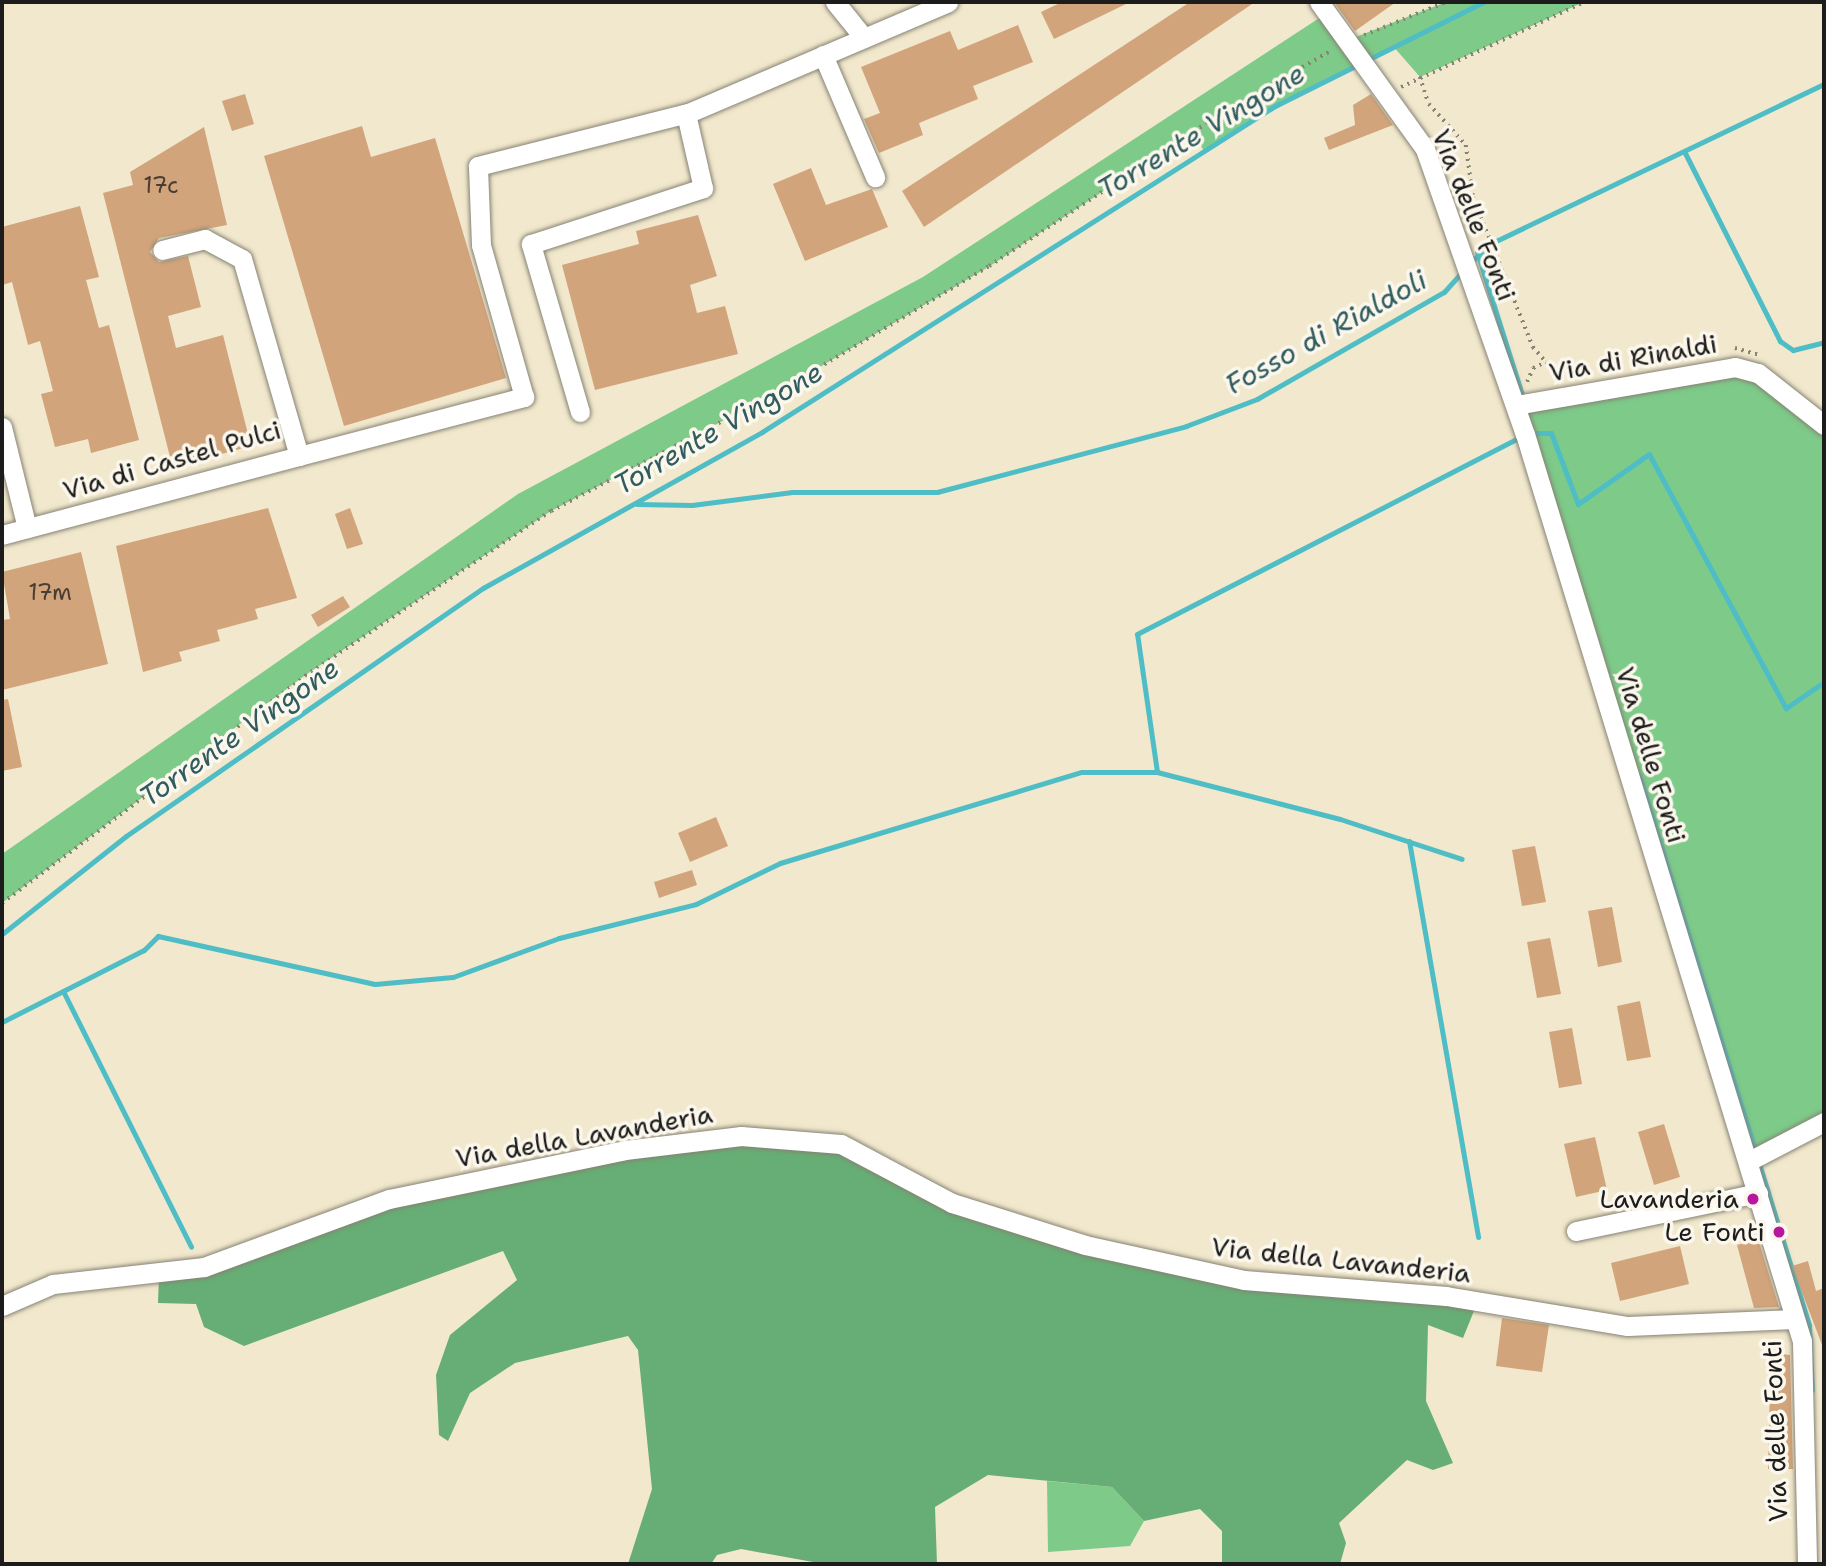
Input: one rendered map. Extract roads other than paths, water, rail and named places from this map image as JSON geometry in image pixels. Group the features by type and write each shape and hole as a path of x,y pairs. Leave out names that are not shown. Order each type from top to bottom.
{"street":[{"path":"835,2 864,38"},
{"path":"299,456 524,397 481,245 478,166 688,113 948,2"},
{"name":"Via delle Fonti","path":"1319,2 1425,149 1516,405 1802,1341 1807,1564"},
{"path":"823,55 875,177"},
{"path":"580,412 531,244 703,188 701,164 688,113"},
{"name":"Via di Castel Pulci","path":"2,535 299,456 242,259 205,239 162,250"},
{"name":"Via di Rinaldi","path":"1516,405 1735,367 1758,373 1824,425"},
{"path":"2,427 27,528"},
{"path":"1749,1161 1824,1122"},
{"name":"Via della Lavanderia","path":"2,1306 53,1284 204,1267 388,1199 625,1150 741,1136 841,1144 952,1203 1084,1245 1244,1280 1446,1296 1628,1326 1796,1319"},
{"path":"1576,1231 1758,1193"}],"waterway":[{"name":"Torrente Vingone","path":"2,934 126,836 483,588 762,432 1275,106 1484,2"},
{"name":"Fosso di Rialdoli","path":"1469,263 1496,241 1824,84"},
{"path":"1685,153 1780,341 1793,350 1824,342"},
{"path":"1477,252 1524,401"},
{"name":"Fosso di Rialdoli","path":"637,504 692,505 792,492 937,492 1186,426 1257,399 1444,292 1463,271"},
{"path":"1530,433 1551,433 1578,504 1649,454 1786,708 1824,682"},
{"path":"1157,772 1137,634 1521,437"},
{"path":"2,1022 144,950 158,936 375,984 453,977 559,938 696,904 780,863 1082,772 1157,772 1340,819 1462,859"},
{"path":"1639,775 1809,1325 1812,1390"},
{"path":"1409,841 1478,1237"},
{"path":"63,991 191,1247"}],"place":[{"name":"Lavanderia","path":"1753,1199"},
{"name":"Le Fonti","path":"1779,1232"}]}
